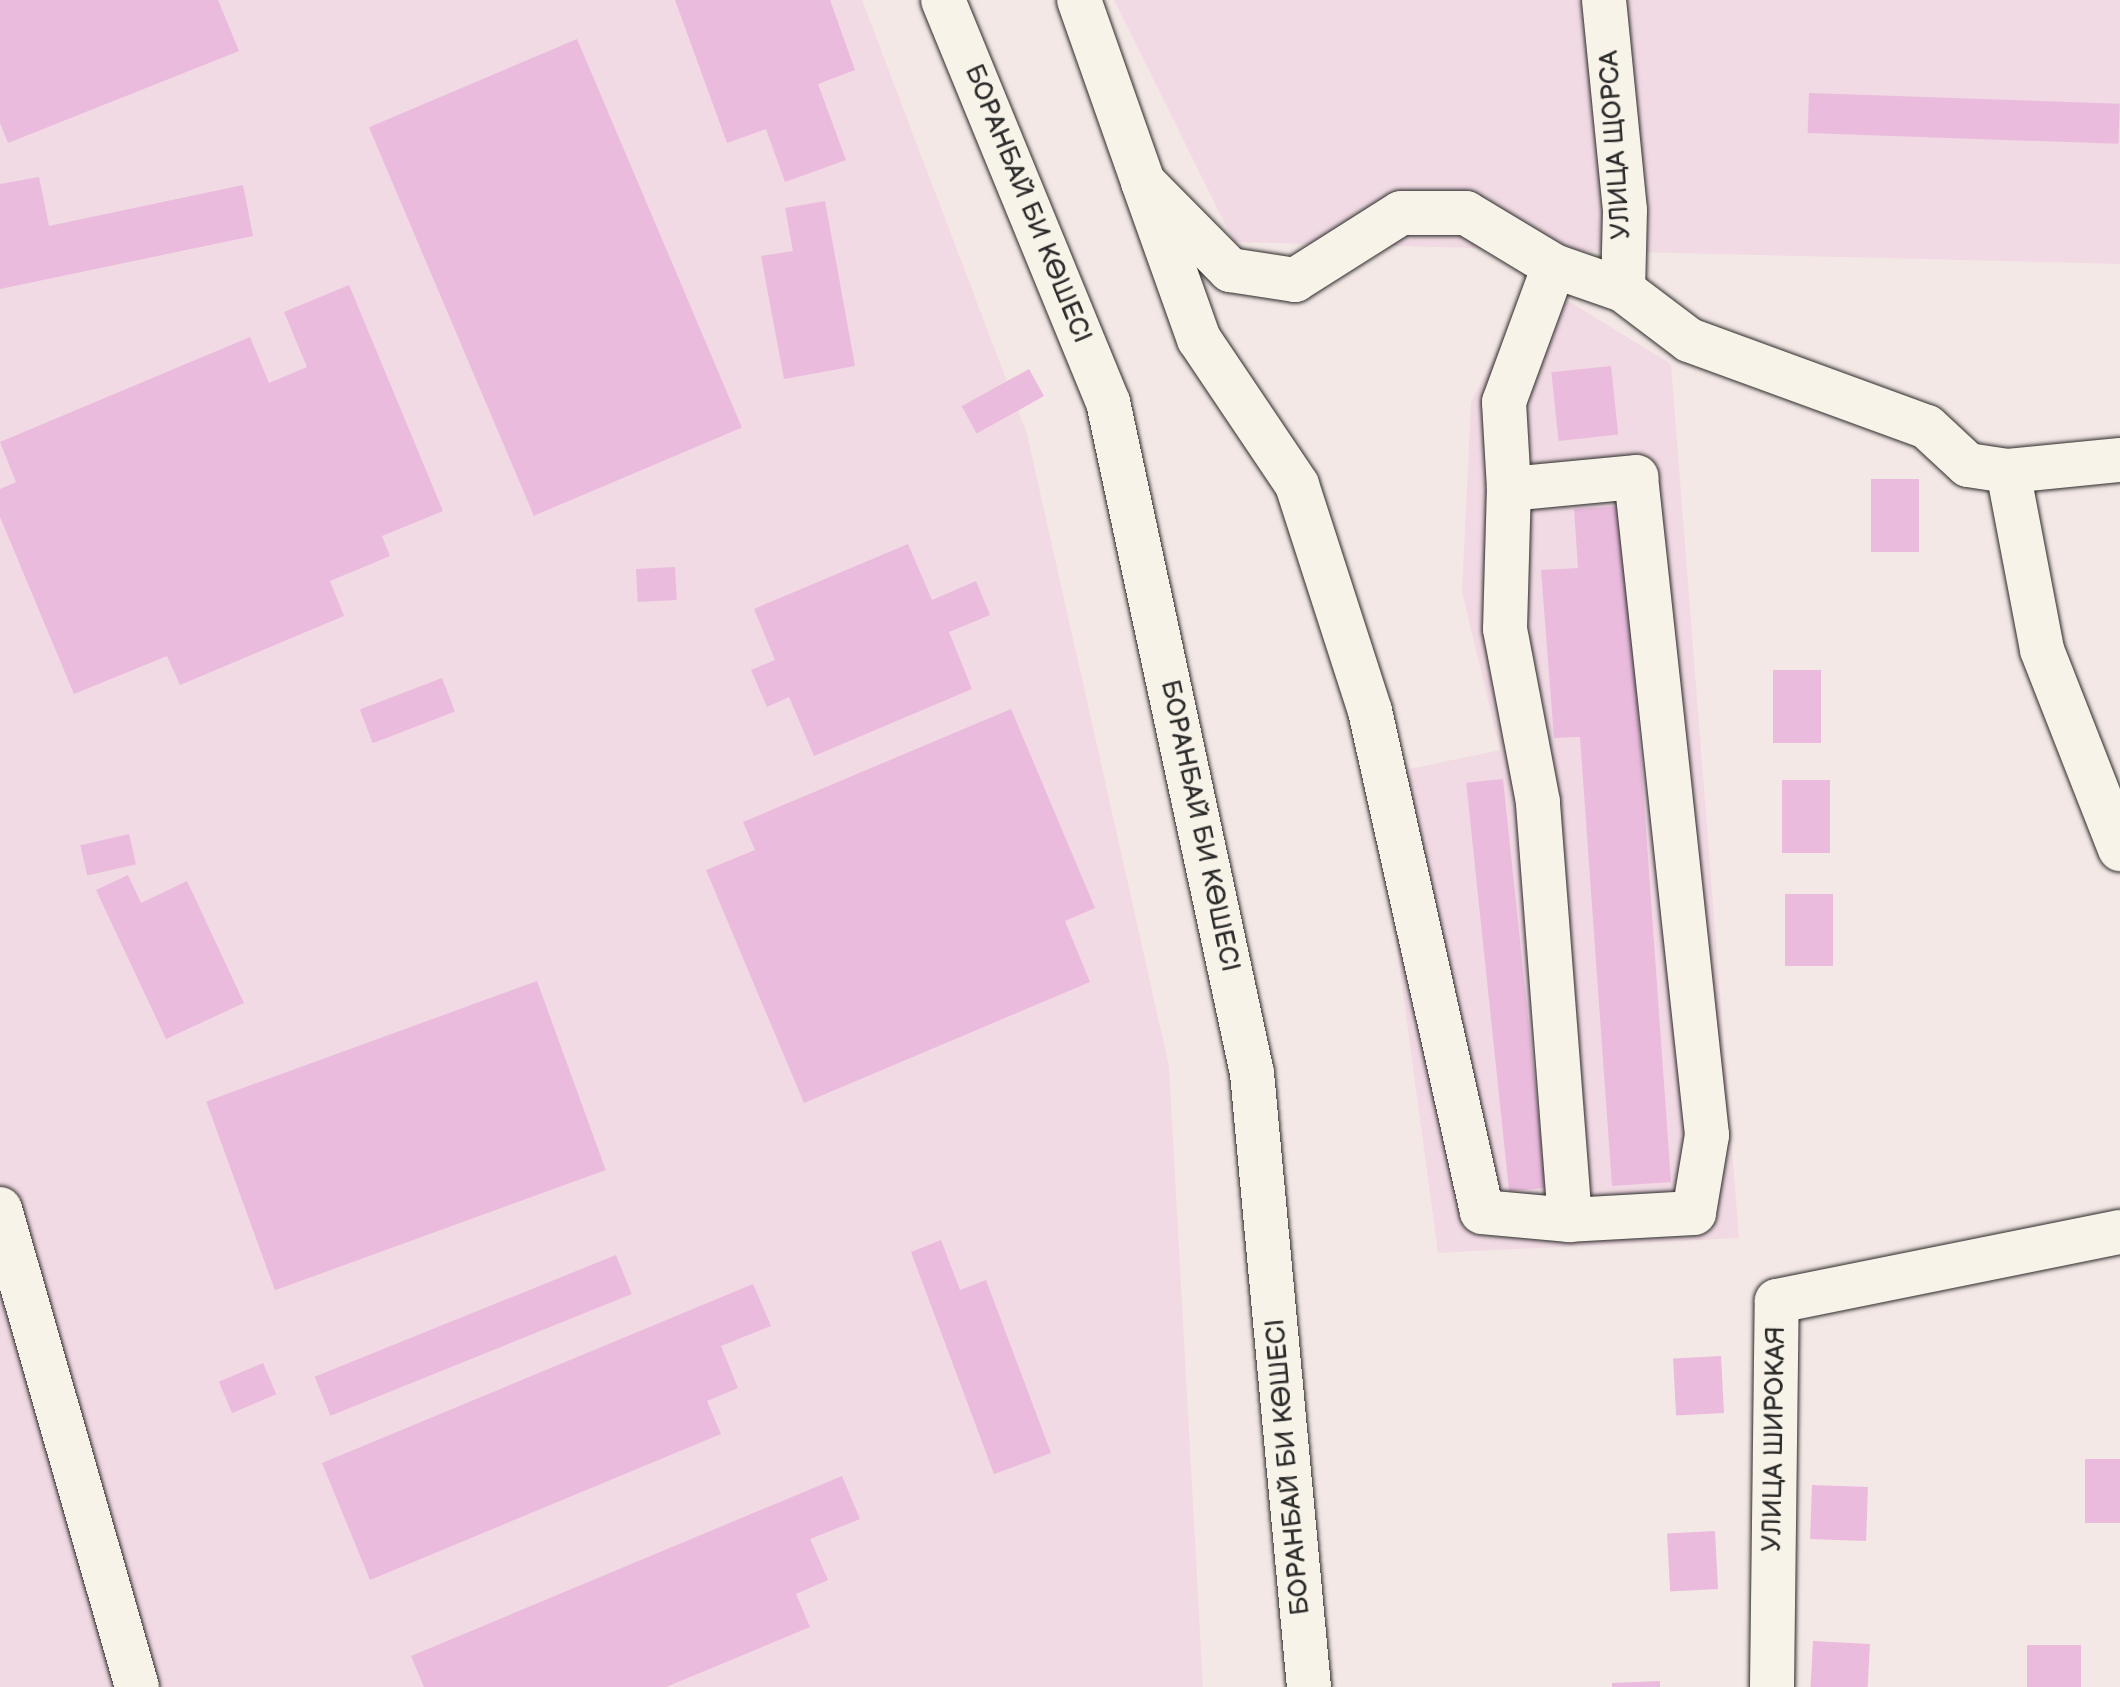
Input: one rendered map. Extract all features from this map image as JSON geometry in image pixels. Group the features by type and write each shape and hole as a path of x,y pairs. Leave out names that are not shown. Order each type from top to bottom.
{"main road":[{"name":"БОРАНБАЙ БИ КӨШЕСІ","path":"943,0 1111,417 1252,1073 1309,1687"},
{"path":"1079,0 1199,339 1302,500 1370,711 1482,1212 1570,1220 1694,1213 1707,1135 1636,477 1509,489"},
{"name":"УЛИЦА ЩОРСА","path":"1604,0 1625,210 1623,290"},
{"path":"1143,182 1230,270 1295,280 1401,213 1466,213 1554,266 1623,290 1689,340 1927,427 1968,465 2008,471 2120,460"},
{"path":"1554,266 1504,402 1509,489 1505,629 1538,802 1570,1220"},
{"path":"2008,471 2042,650 2116,833"},
{"path":"0,1209 137,1687"},
{"name":"УЛИЦА ШИРОКАЯ","path":"1772,1687 1777,1301 2120,1232"}],"shaded area":[{"path":"0,0 862,0 1027,434 1169,1066 1203,1687 0,1687"},
{"path":"1114,0 2120,0 2120,264 1234,242"},
{"path":"1534,280 1671,364 1739,1238 1438,1253 1393,919 1386,774 1500,750 1462,592 1471,402"}],"building":[{"path":"0,0 218,0 239,51 8,143 0,123"},
{"path":"675,0 830,0 855,70 818,84 846,160 785,182 766,129 727,143"},
{"path":"577,39 742,427 534,516 369,127"},
{"path":"1809,93 2120,104 2118,144 1808,133"},
{"path":"39,177 49,226 243,185 253,236 0,289 0,184"},
{"path":"825,201 855,366 784,379 761,256 793,251 785,208"},
{"path":"349,285 443,511 382,536 390,556 330,581 344,616 180,685 167,656 74,694 0,517 0,489 16,482 0,442 250,337 269,383 307,367 284,312"},
{"path":"1611,366 1618,435 1559,441 1551,372"},
{"path":"1029,369 1044,396 977,433 962,406"},
{"path":"1871,479 1919,479 1919,552 1871,552"},
{"path":"1623,506 1671,1182 1612,1186 1580,737 1554,738 1541,570 1578,568 1574,509"},
{"path":"908,544 932,600 976,581 990,615 949,632 972,689 814,756 789,697 767,707 751,670 775,660 754,609"},
{"path":"675,567 677,600 638,602 636,569"},
{"path":"1773,670 1821,670 1821,743 1773,743"},
{"path":"442,678 455,712 373,743 360,710"},
{"path":"1011,709 1095,908 1065,921 1090,982 804,1103 706,870 755,850 743,822"},
{"path":"1503,779 1546,1188 1509,1192 1466,783"},
{"path":"1782,780 1830,780 1830,853 1782,853"},
{"path":"129,834 136,864 87,875 80,845"},
{"path":"128,875 141,903 187,881 244,1003 166,1039 96,890"},
{"path":"1785,894 1833,894 1833,966 1785,966"},
{"path":"537,981 606,1170 275,1290 206,1101"},
{"path":"941,1240 960,1290 986,1280 1051,1453 994,1474 911,1252"},
{"path":"616,1255 632,1294 330,1416 315,1377"},
{"path":"753,1284 771,1326 721,1346 738,1388 707,1401 721,1434 370,1580 322,1463"},
{"path":"1721,1356 1724,1413 1676,1415 1673,1359"},
{"path":"263,1363 276,1394 232,1413 219,1382"},
{"path":"2085,1459 2120,1459 2120,1523 2085,1523"},
{"path":"842,1476 860,1519 810,1539 828,1580 796,1594 810,1627 666,1687 424,1687 411,1656"},
{"path":"1812,1485 1868,1487 1866,1541 1810,1539"},
{"path":"1715,1531 1718,1589 1670,1591 1667,1534"},
{"path":"1813,1641 1870,1644 1868,1687 1811,1687"},
{"path":"2027,1645 2081,1645 2081,1687 2027,1687"},
{"path":"1660,1681 1660,1687 1612,1687 1612,1683"}]}
